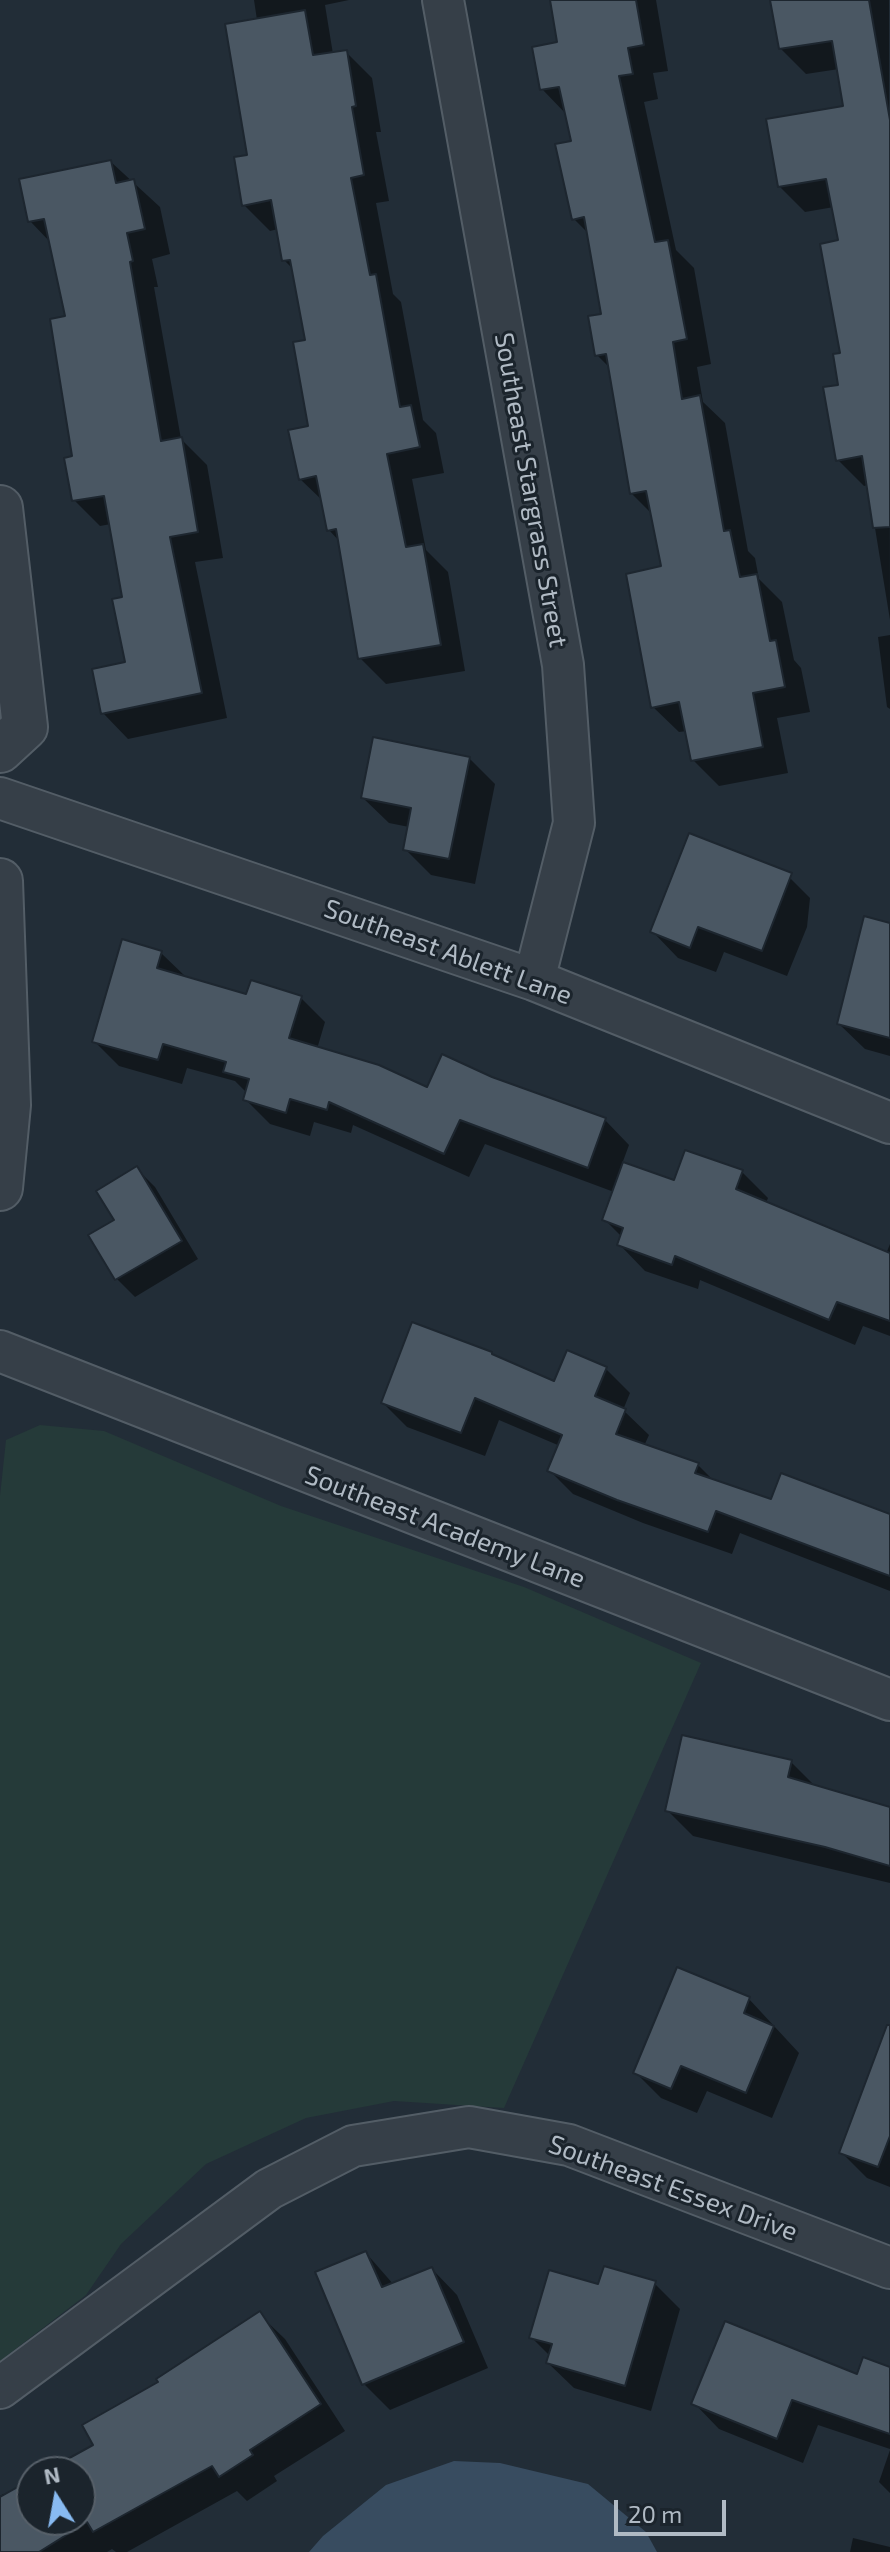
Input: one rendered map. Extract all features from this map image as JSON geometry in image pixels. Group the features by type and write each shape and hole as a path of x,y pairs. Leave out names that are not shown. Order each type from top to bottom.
{"street":[{"name":"Southeast Stargrass Street","path":"443,0 563,665 574,823 534,980"},
{"path":"0,508 25,727 0,750"},
{"name":"Southeast Ablett Lane","path":"0,798 534,980 890,1123"},
{"path":"0,881 8,1105 0,1188"},
{"name":"Southeast Academy Lane","path":"0,1351 890,1700"},
{"name":"Southeast Essex Drive","path":"0,2388 269,2189 353,2146 469,2127 569,2145 890,2268"}],"green space":[{"path":"40,1425 104,1431 281,1506 524,1587 701,1663 504,2108 394,2101 306,2118 206,2164 121,2244 86,2295 0,2361 0,1496 6,1440"}],"water":[{"path":"454,2461 500,2463 588,2484 646,2532 657,2552 309,2552 323,2536 386,2485"}],"building":[{"path":"550,0 636,0 644,45 628,48 633,74 619,76 655,242 668,240 687,339 673,342 682,399 700,395 724,531 730,530 740,577 757,574 770,641 776,640 785,687 753,693 763,747 691,761 679,702 651,708 626,574 661,566 646,491 630,494 606,354 595,356 588,316 601,314 584,217 572,220 555,144 571,141 559,87 540,90 532,47 557,42"},
{"path":"770,0 869,0 890,120 890,527 873,528 862,456 836,461 823,387 838,385 833,354 840,353 820,244 838,240 826,179 778,187 766,119 843,106 832,41 779,49"},
{"path":"305,10 313,55 347,50 356,106 352,107 364,175 351,178 370,275 376,274 400,407 411,405 420,447 387,454 406,547 423,544 441,645 358,659 336,529 327,531 316,476 299,480 288,430 308,426 293,342 305,340 290,260 282,261 271,200 242,206 234,157 247,155 225,24"},
{"path":"111,160 116,183 134,179 145,229 127,233 161,441 182,437 198,532 170,537 202,693 101,714 92,669 125,662 112,599 122,597 104,496 72,501 64,458 72,456 50,319 65,316 44,219 28,222 19,179"},
{"path":"373,737 470,757 449,859 403,850 411,808 361,798"},
{"path":"689,833 792,873 762,951 698,927 690,948 650,932"},
{"path":"864,916 890,923 890,1038 837,1024"},
{"path":"122,939 162,951 157,968 246,994 251,980 302,996 289,1038 379,1065 427,1087 442,1054 492,1077 606,1118 588,1168 460,1120 444,1154 329,1102 327,1110 290,1099 286,1113 243,1100 249,1079 223,1072 226,1062 163,1044 158,1060 92,1042"},
{"path":"685,1150 743,1170 736,1189 890,1253 890,1321 837,1302 829,1320 675,1256 672,1265 617,1245 623,1228 602,1220 623,1162 674,1180"},
{"path":"137,1166 182,1241 115,1280 88,1235 114,1220 96,1191"},
{"path":"412,1322 492,1352 554,1381 567,1350 607,1367 595,1396 626,1409 616,1434 699,1463 695,1473 771,1499 781,1473 890,1514 890,1576 716,1511 708,1532 547,1471 562,1435 475,1398 461,1433 381,1403"},
{"path":"682,1735 792,1760 788,1777 890,1807 890,1866 825,1847 665,1811"},
{"path":"677,1967 750,1997 744,2013 774,2026 746,2093 681,2066 671,2089 633,2073"},
{"path":"887,2025 890,2025 890,2136 878,2167 839,2153"},
{"path":"366,2251 382,2287 432,2267 464,2342 362,2385 315,2272"},
{"path":"604,2266 656,2281 625,2386 546,2363 552,2344 529,2338 549,2270 598,2284"},
{"path":"260,2311 321,2404 250,2450 253,2455 219,2477 212,2466 96,2530 96,2456 73,2456 93,2445 82,2425 158,2382 156,2379"},
{"path":"725,2321 857,2374 863,2357 890,2367 890,2434 792,2400 777,2439 691,2404"},
{"path":"16,2488 16,2536 65,2536 39,2552 0,2552 0,2497"}]}
